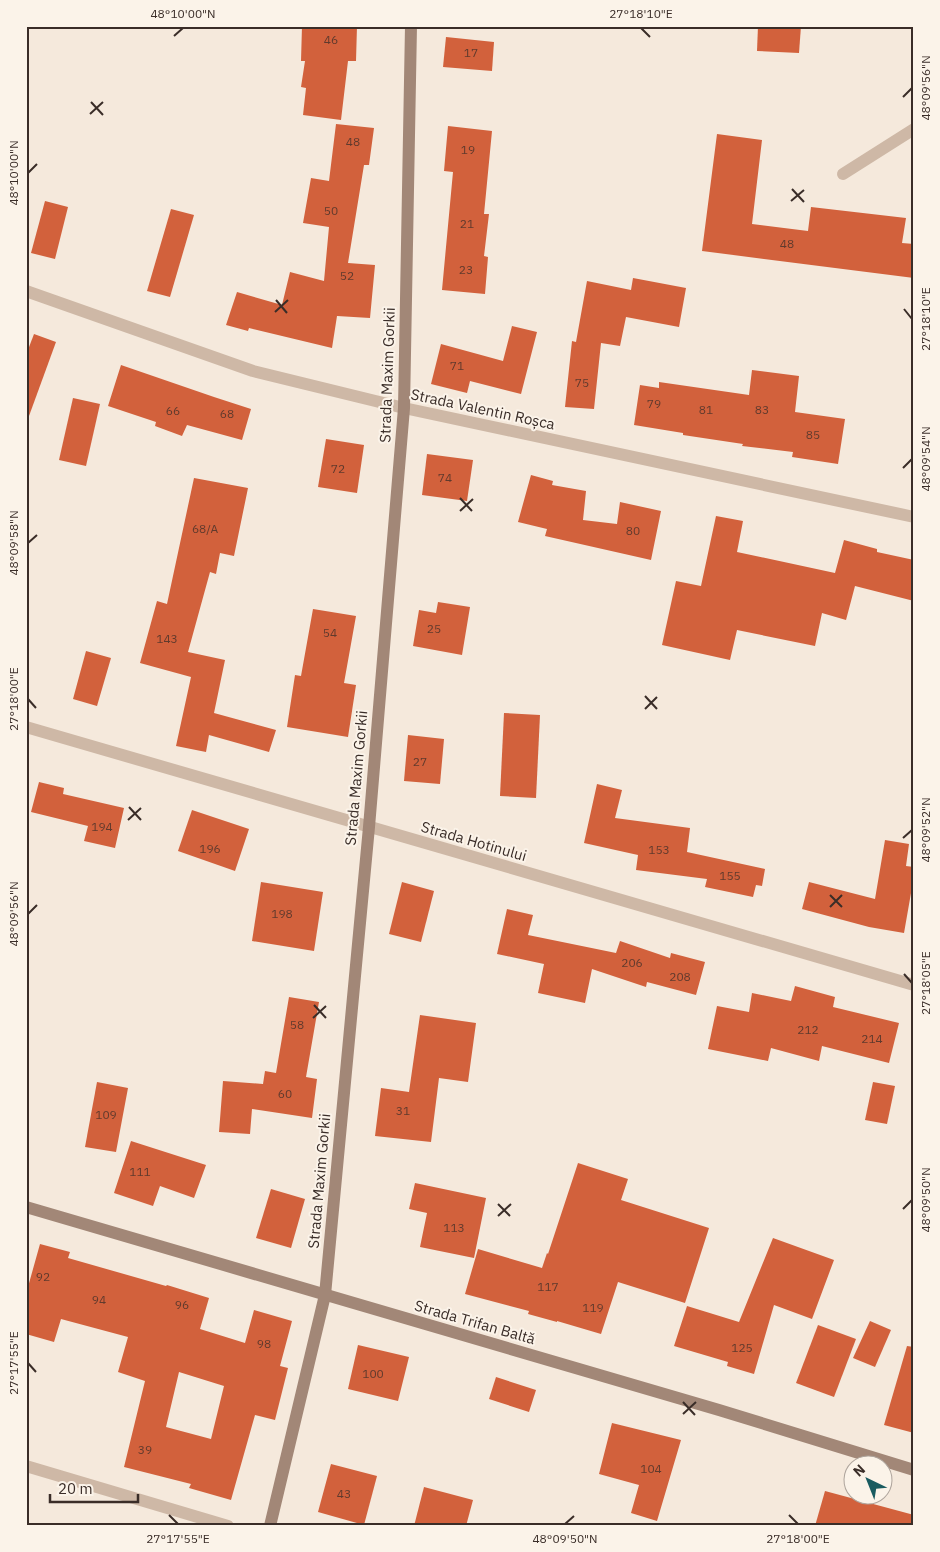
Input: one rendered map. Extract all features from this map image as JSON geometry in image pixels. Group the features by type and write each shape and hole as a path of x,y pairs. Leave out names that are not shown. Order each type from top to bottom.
{"street":[{"name":"Strada Maxim Gorkii","path":"270,1526 325,1295 369,827 404,408 411,26"},
{"path":"843,174 914,129"},
{"name":"Strada Valentin Roșca","path":"26,291 254,371 404,408 914,518"},
{"name":"Strada Hotinului","path":"26,727 914,985"},
{"name":"Strada Trifan Baltă","path":"26,1207 728,1413 914,1470"},
{"path":"26,1466 228,1526"}],"building":[{"path":"302,26 357,26 356,61 348,61 341,120 303,115 306,88 301,87 305,61 301,61"},
{"path":"758,26 801,26 799,53 757,51"},
{"path":"446,37 494,42 492,71 443,67"},
{"path":"336,124 374,128 369,165 364,165 348,263 375,265 370,318 337,316 332,348 249,328 248,331 226,325 237,292 282,305 290,272 324,281 329,227 303,223 311,178 329,181"},
{"path":"448,126 492,131 484,214 489,214 484,256 488,257 485,294 442,290 453,172 444,171"},
{"path":"717,134 762,140 752,224 808,231 811,207 906,218 902,243 914,244 914,278 702,251"},
{"path":"45,201 68,207 55,259 31,253"},
{"path":"171,209 194,215 170,297 147,291"},
{"path":"633,278 686,288 679,327 626,317 620,346 601,343 594,409 565,407 572,341 576,342 587,281 631,290"},
{"path":"512,326 537,332 521,394 470,381 467,393 431,384 441,344 503,361"},
{"path":"34,334 56,342 29,416 26,415 26,355"},
{"path":"121,365 251,409 242,440 187,425 182,436 155,426 156,422 108,406"},
{"path":"752,370 799,376 795,412 845,419 838,464 792,457 793,452 742,446 743,444 634,425 640,385 659,388 659,382 749,395"},
{"path":"73,398 100,404 86,466 59,460"},
{"path":"326,439 364,445 357,493 318,487"},
{"path":"427,454 473,460 467,501 422,495"},
{"path":"531,475 553,481 552,485 586,491 583,520 617,524 620,502 661,511 651,560 545,536 547,529 518,522"},
{"path":"194,478 248,488 234,556 220,553 216,574 210,572 188,652 225,660 214,713 276,730 269,752 209,735 206,752 176,746 191,677 140,663 157,601 167,604"},
{"path":"716,516 743,521 737,552 835,573 844,540 877,549 877,552 914,560 914,601 855,586 846,620 822,613 815,646 737,630 730,660 662,645 676,581 701,586"},
{"path":"438,602 470,607 462,655 413,646 419,610 436,613"},
{"path":"313,609 356,616 344,683 356,685 348,737 287,727 295,675 301,676"},
{"path":"86,651 111,658 97,706 73,699"},
{"path":"504,713 540,715 536,798 500,796"},
{"path":"408,735 444,739 440,784 404,781"},
{"path":"39,782 64,788 63,794 124,808 115,848 84,841 88,826 31,812"},
{"path":"597,784 622,790 615,818 690,828 687,852 765,869 762,886 756,885 753,897 705,887 707,879 636,870 638,855 584,843"},
{"path":"192,810 249,829 235,871 178,851"},
{"path":"885,840 909,844 906,866 914,867 904,933 869,927 802,909 809,882 875,899"},
{"path":"261,882 323,892 314,951 252,941"},
{"path":"402,882 434,891 421,942 389,934"},
{"path":"507,909 533,915 528,935 616,953 620,941 670,958 671,953 705,962 696,995 647,982 646,987 592,969 585,1003 538,993 544,964 497,954"},
{"path":"795,986 835,997 833,1007 899,1023 889,1063 822,1046 819,1061 771,1048 768,1061 708,1049 717,1006 749,1012 752,993 791,1001"},
{"path":"289,997 319,1002 306,1077 317,1079 312,1118 252,1109 250,1134 219,1132 223,1081 263,1084 265,1071 276,1073"},
{"path":"420,1015 476,1023 468,1082 439,1078 431,1142 375,1136 381,1088 409,1092"},
{"path":"97,1082 128,1088 116,1152 85,1147"},
{"path":"873,1082 895,1086 887,1124 865,1120"},
{"path":"131,1141 206,1165 194,1198 160,1186 153,1206 114,1193"},
{"path":"578,1163 628,1179 621,1200 709,1228 685,1303 618,1282 601,1334 528,1314 529,1311 465,1294 478,1249 542,1268"},
{"path":"415,1183 486,1198 474,1258 420,1247 427,1213 409,1209"},
{"path":"271,1189 305,1199 291,1248 256,1238"},
{"path":"773,1238 834,1260 812,1319 774,1305 754,1374 727,1366 728,1362 674,1346 687,1306 739,1322"},
{"path":"40,1244 70,1252 68,1258 209,1298 200,1329 245,1343 254,1310 292,1321 280,1366 288,1368 275,1420 255,1415 231,1500 189,1488 191,1484 124,1467 145,1381 118,1372 128,1337 61,1319 54,1342 26,1334 26,1294","holes":["179,1372 224,1386 211,1439 166,1427"]},
{"path":"870,1321 891,1330 875,1367 853,1358"},
{"path":"818,1325 856,1339 834,1397 796,1383"},
{"path":"358,1345 409,1357 398,1401 348,1389"},
{"path":"907,1346 914,1347 914,1433 884,1425"},
{"path":"496,1377 536,1390 529,1412 489,1399"},
{"path":"612,1423 681,1440 657,1521 631,1513 639,1485 599,1474"},
{"path":"331,1464 377,1476 364,1525 318,1512"},
{"path":"424,1487 473,1500 466,1526 414,1526"},
{"path":"825,1491 842,1496 842,1504 873,1504 914,1515 914,1526 815,1526"}]}
